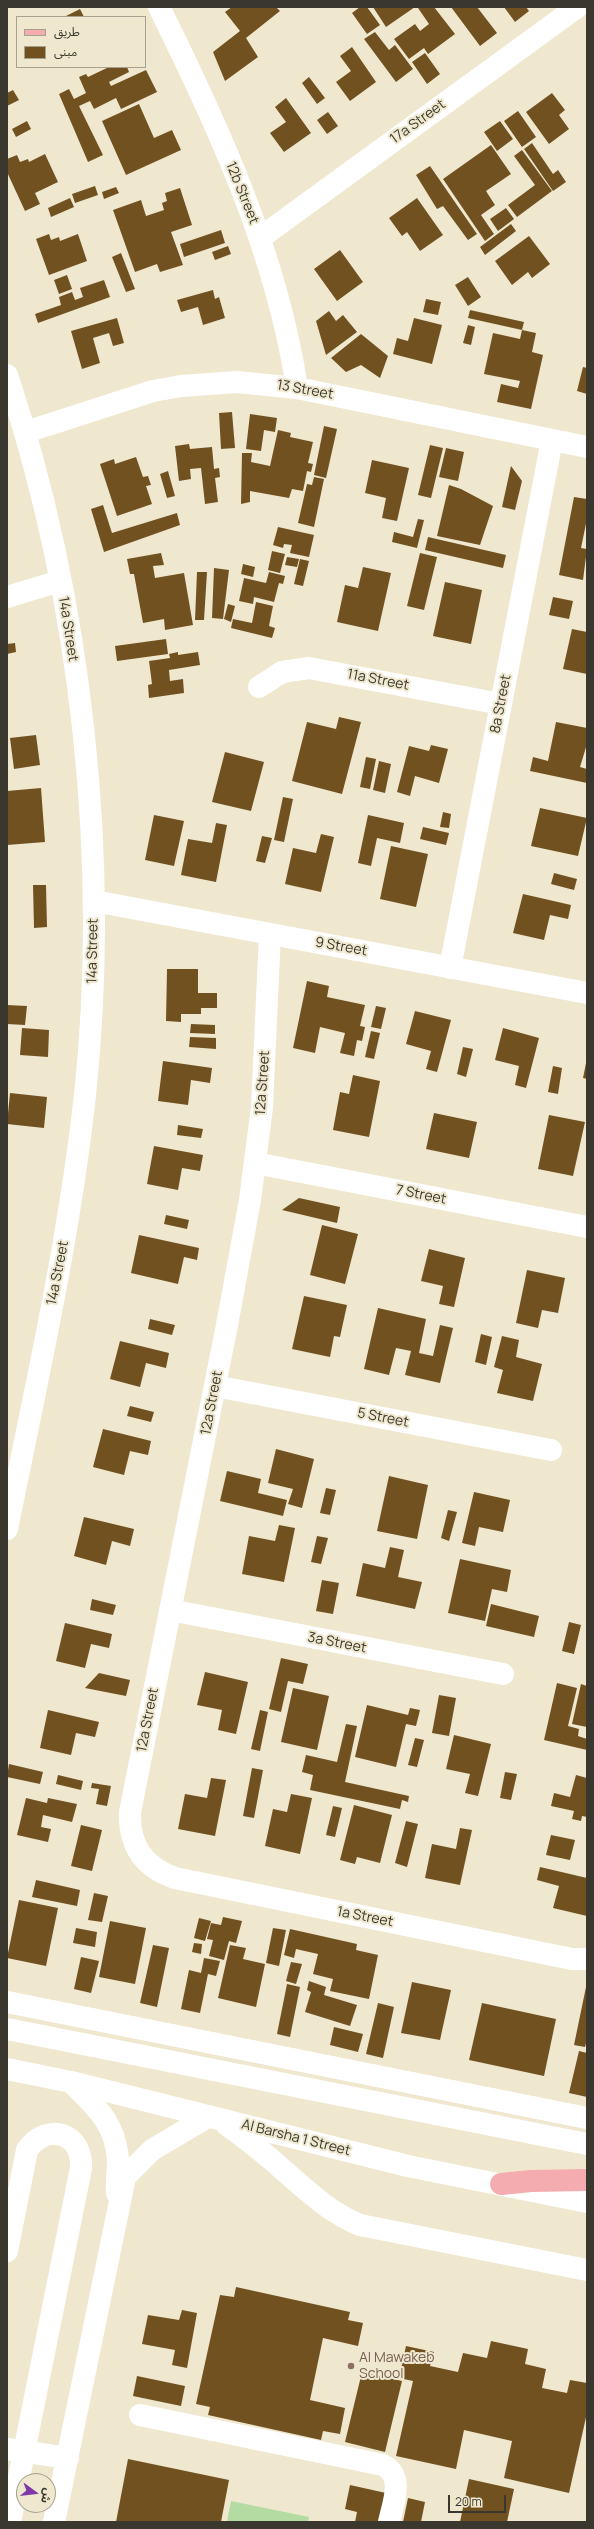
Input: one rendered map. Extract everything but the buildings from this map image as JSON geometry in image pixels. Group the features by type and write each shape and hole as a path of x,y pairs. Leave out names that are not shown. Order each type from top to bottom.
{"main road":[{"path":"501,2184 547,2180 587,2180"}],"street":[{"name":"12b Street","path":"159,7 205,105 260,238 283,312 297,388"},
{"name":"17a Street","path":"260,238 577,7"},
{"name":"14a Street","path":"7,375 26,432 60,581 84,743 92,833 94,901 91,1028 77,1158 55,1288 7,1529"},
{"name":"13 Street","path":"26,432 126,399 181,386 237,382 297,388 587,447"},
{"name":"8a Street","path":"450,968 552,440"},
{"path":"7,597 60,581"},
{"name":"11a Street","path":"259,687 282,672 309,668 501,704"},
{"name":"9 Street","path":"94,901 587,993"},
{"name":"12a Street","path":"146,1863 134,1844 129,1823 130,1812 244,1237 255,1163 266,1050 270,934"},
{"name":"7 Street","path":"255,1163 587,1227"},
{"name":"5 Street","path":"215,1386 551,1450"},
{"name":"3a Street","path":"170,1610 503,1674"},
{"name":"1a Street","path":"146,1863 164,1875 197,1883 572,1958 587,1959"},
{"path":"7,2002 587,2118"},
{"path":"8,2028 587,2144"},
{"name":"Al Barsha 1 Street","path":"7,2069 71,2082 408,2166 587,2202"},
{"path":"71,2082 98,2108 114,2134 118,2161 116,2177 118,2208"},
{"path":"54,2522 125,2177 138,2163 167,2139 213,2117 268,2156 324,2206 347,2220 360,2225 587,2270"},
{"path":"7,2251 27,2150 38,2138 54,2133 62,2135 72,2142 80,2152 80,2168 16,2450 10,2522"},
{"path":"140,2415 383,2465 393,2473 397,2484 389,2522"},
{"path":"16,2450 68,2458"}],"green space":[{"path":"231,2501 309,2517 308,2522 227,2522"}],"place":[{"name":"Al Mawakeb School","path":"351,2366"}]}
